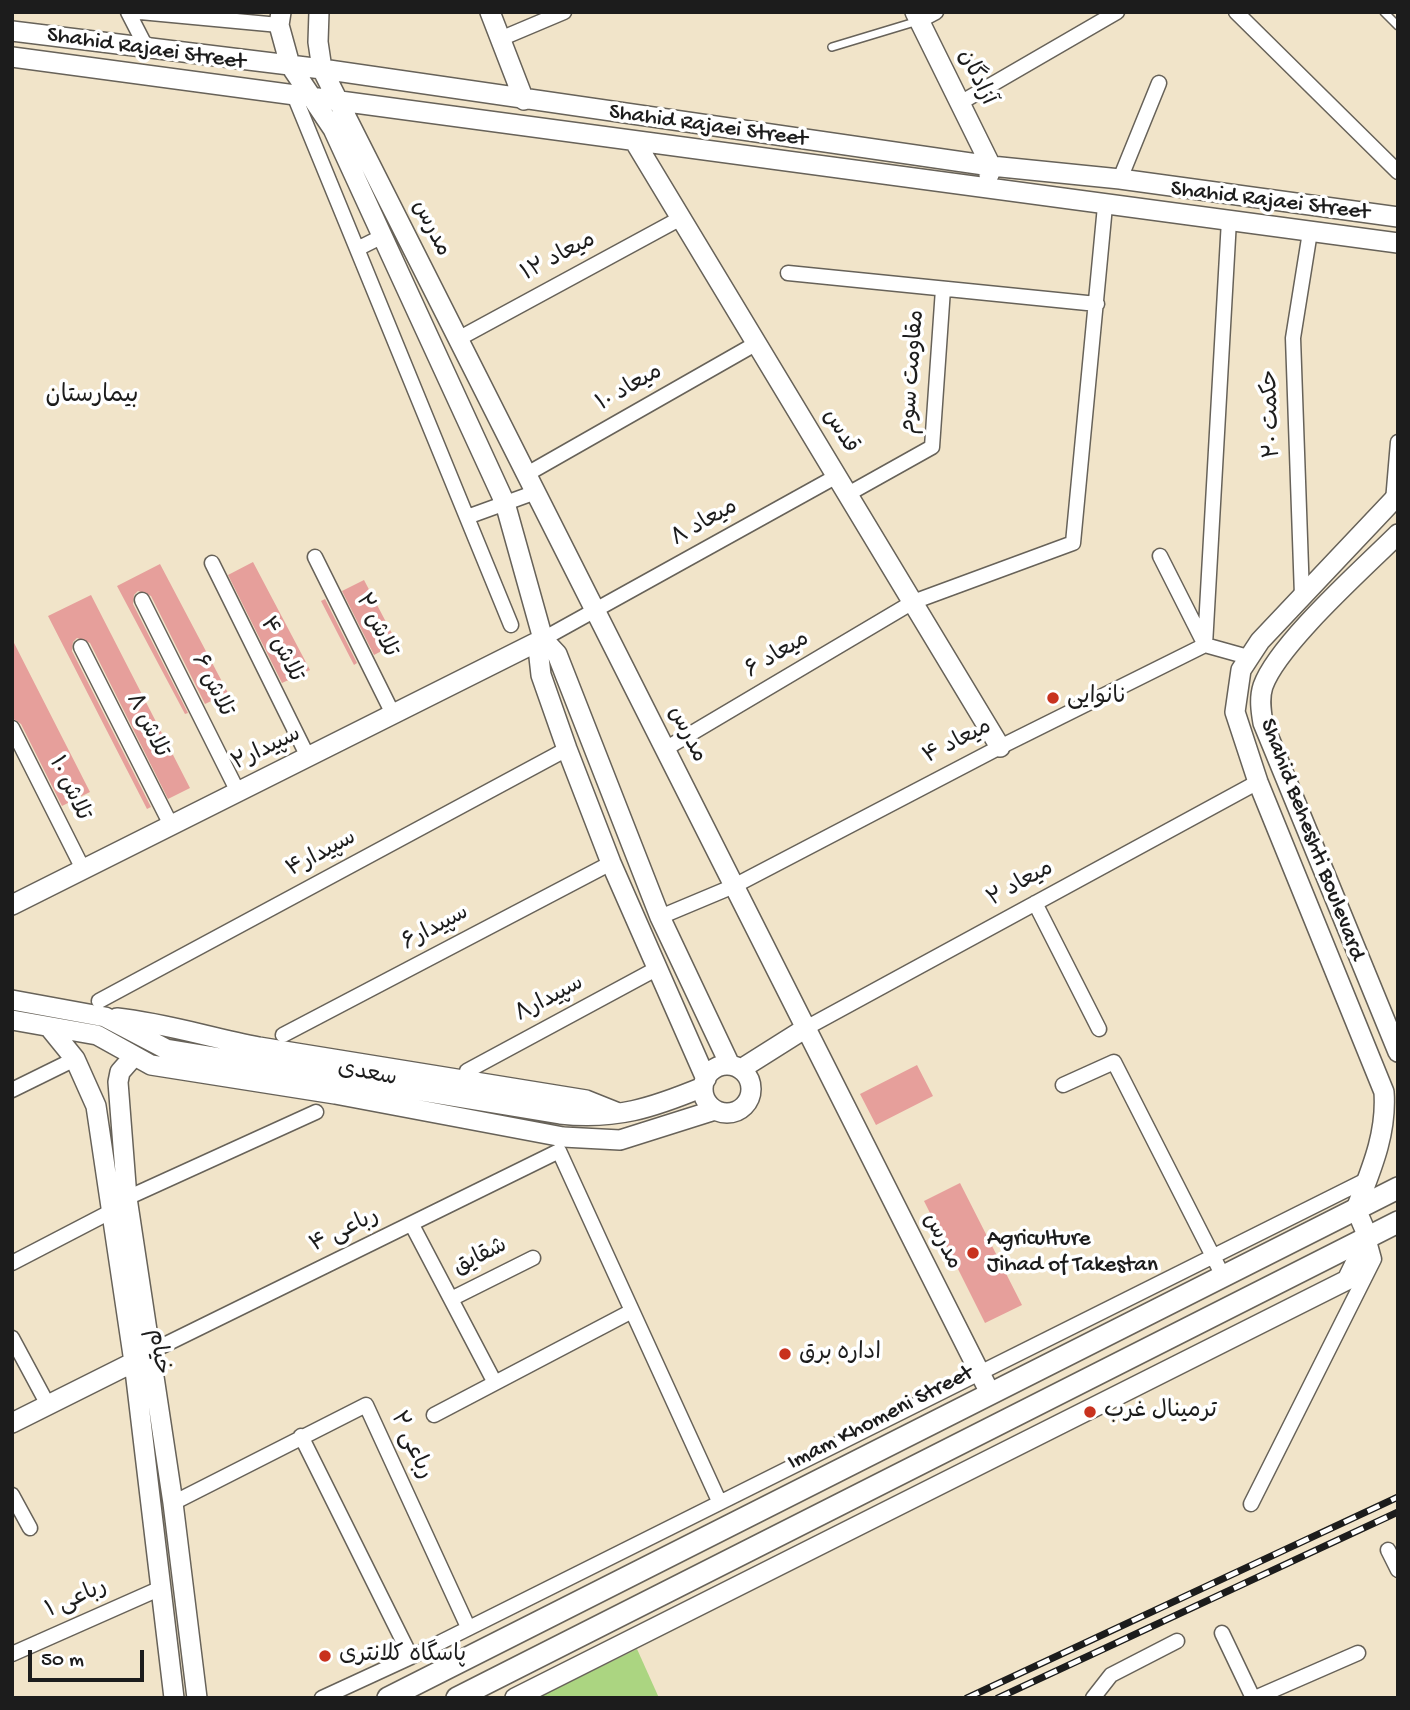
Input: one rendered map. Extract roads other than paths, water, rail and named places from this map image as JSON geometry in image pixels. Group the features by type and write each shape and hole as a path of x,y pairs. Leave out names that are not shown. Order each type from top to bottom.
{"main road":[{"name":"Imam Khomeni Street","path":"388,1698 1398,1188"},
{"path":"457,1698 1398,1222"},
{"path":"990,1393 1005,1421"}],"street":[{"path":"128,12 146,47"},
{"path":"140,12 280,18"},
{"path":"319,12 322,69"},
{"path":"489,12 524,100"},
{"path":"500,39 564,12"},
{"path":"960,103 1117,12"},
{"path":"1236,12 1398,172"},
{"name":"آزادگان","path":"924,15 960,103 991,166"},
{"name":"مدرس","path":"280,18 290,65 302,95 333,129 505,503 543,639"},
{"name":"Shahid Rajaei Street","path":"12,32 322,69 991,166 1120,179 1398,217"},
{"name":"Shahid Rajaei Street","path":"12,57 338,99 1105,206 1398,243"},
{"name":"مدرس","path":"322,69 990,1393"},
{"path":"1120,179 1159,83"},
{"path":"302,95 357,248 512,625"},
{"name":"قدس","path":"635,142 1000,747"},
{"path":"986,190 991,166"},
{"path":"788,273 1097,304 1105,206"},
{"name":"میعاد ۱۲","path":"458,339 681,218"},
{"path":"1205,645 1229,220"},
{"path":"357,248 402,227"},
{"name":"حکمت ۲۰","path":"1302,596 1293,338 1310,232"},
{"name":"مقاومت سوم","path":"848,495 932,447 943,289"},
{"name":"میعاد ۶","path":"665,749 913,602 1073,542 1097,304"},
{"name":"میعاد ۱۰","path":"527,474 757,343"},
{"path":"1395,498 1398,442"},
{"name":"میعاد ۸","path":"543,639 596,612 836,476"},
{"path":"467,517 536,492"},
{"name":"Shahid Beheshti Boulevard","path":"1356,1209 1379,1150 1385,1111 1391,1096 1258,782 1235,712 1237,685 1248,657 1395,498"},
{"name":"Shahid Beheshti Boulevard","path":"1398,534 1297,636 1271,669 1264,683 1261,704 1263,723 1398,1052"},
{"path":"1160,556 1205,645 1248,657"},
{"name":"تلاش ۲","path":"315,557 393,714"},
{"name":"تلاش ۴","path":"212,563 308,757"},
{"name":"تلاش ۶","path":"142,600 239,792"},
{"path":"543,639 557,654 660,917 736,1067 750,1081 751,1095 743,1108 730,1113 715,1110 705,1099 705,1083 611,863 567,749 541,675 539,657 543,639"},
{"name":"سپیدار۲","path":"12,905 543,639"},
{"name":"میعاد ۴","path":"660,917 734,886 1000,747 1205,645"},
{"name":"تلاش ۸","path":"81,647 171,825"},
{"name":"تلاش ۱۰","path":"12,728 83,869"},
{"name":"سپیدار۴","path":"102,1009 567,749"},
{"name":"میعاد ۲","path":"806,1028 1258,782"},
{"name":"سپیدار۶","path":"283,1035 611,863"},
{"path":"1035,903 1099,1029"},
{"name":"سپیدار۸","path":"467,1071 656,969"},
{"name":"سعدی","path":"12,1000 102,1009 166,1049 560,1114 587,1117 624,1115 653,1107 705,1083"},
{"name":"سعدی","path":"12,1020 97,1035 151,1065 335,1094 563,1138 620,1140 715,1110"},
{"name":"خیام","path":"49,1027 75,1059 88,1086 120,1205 142,1357 161,1588 174,1698"},
{"path":"705,1083 717,1067 736,1067 806,1028"},
{"path":"88,1086 103,1088 118,1082 120,1072 134,1056"},
{"path":"12,1090 75,1059"},
{"path":"1063,1085 1114,1062 1223,1276"},
{"name":"خیام","path":"118,1082 120,1205"},
{"path":"96,1109 107,1104 119,1108"},
{"path":"12,1263 120,1205 316,1112"},
{"name":"رباعی ۴","path":"142,1357 559,1151 632,1311"},
{"path":"322,1698 411,1657 1368,1179"},
{"path":"1251,1504 1374,1259 1356,1209"},
{"path":"412,1225 495,1383"},
{"path":"1368,1237 1398,1233"},
{"path":"515,1698 1346,1280 1368,1237"},
{"name":"شقایق","path":"451,1299 533,1258"},
{"path":"434,1415 632,1311 719,1501"},
{"path":"1066,1328 1076,1350"},
{"path":"12,1338 48,1405"},
{"path":"12,1423 142,1357"},
{"name":"خیام","path":"142,1357 173,1503 197,1698"},
{"name":"رباعی ۲","path":"173,1503 366,1405 468,1627"},
{"path":"301,1436 411,1657"},
{"path":"12,1495 30,1528"},
{"path":"1388,1550 1398,1570"},
{"name":"رباعی ۱","path":"12,1654 161,1588"},
{"path":"166,1632 188,1627"},
{"path":"1222,1633 1254,1698 1358,1653"},
{"path":"1093,1698 1111,1675 1177,1642"}],"lane":[{"path":"1384,12 1398,26"},
{"path":"832,47 924,15"}],"railway":[{"path":"967,1698 1398,1497"},
{"path":"998,1698 1398,1512"}],"place":[{"name":"نانوایی","path":"1053,698"},
{"name":"Agriculture Jihad of Takestan","path":"973,1253"},
{"name":"اداره برق","path":"785,1354"},
{"name":"ترمینال غرب","path":"1090,1412"},
{"name":"پاسگاه کلانتری","path":"325,1656"}],"district":[{"name":"بیمارستان","path":"92,397"}]}
